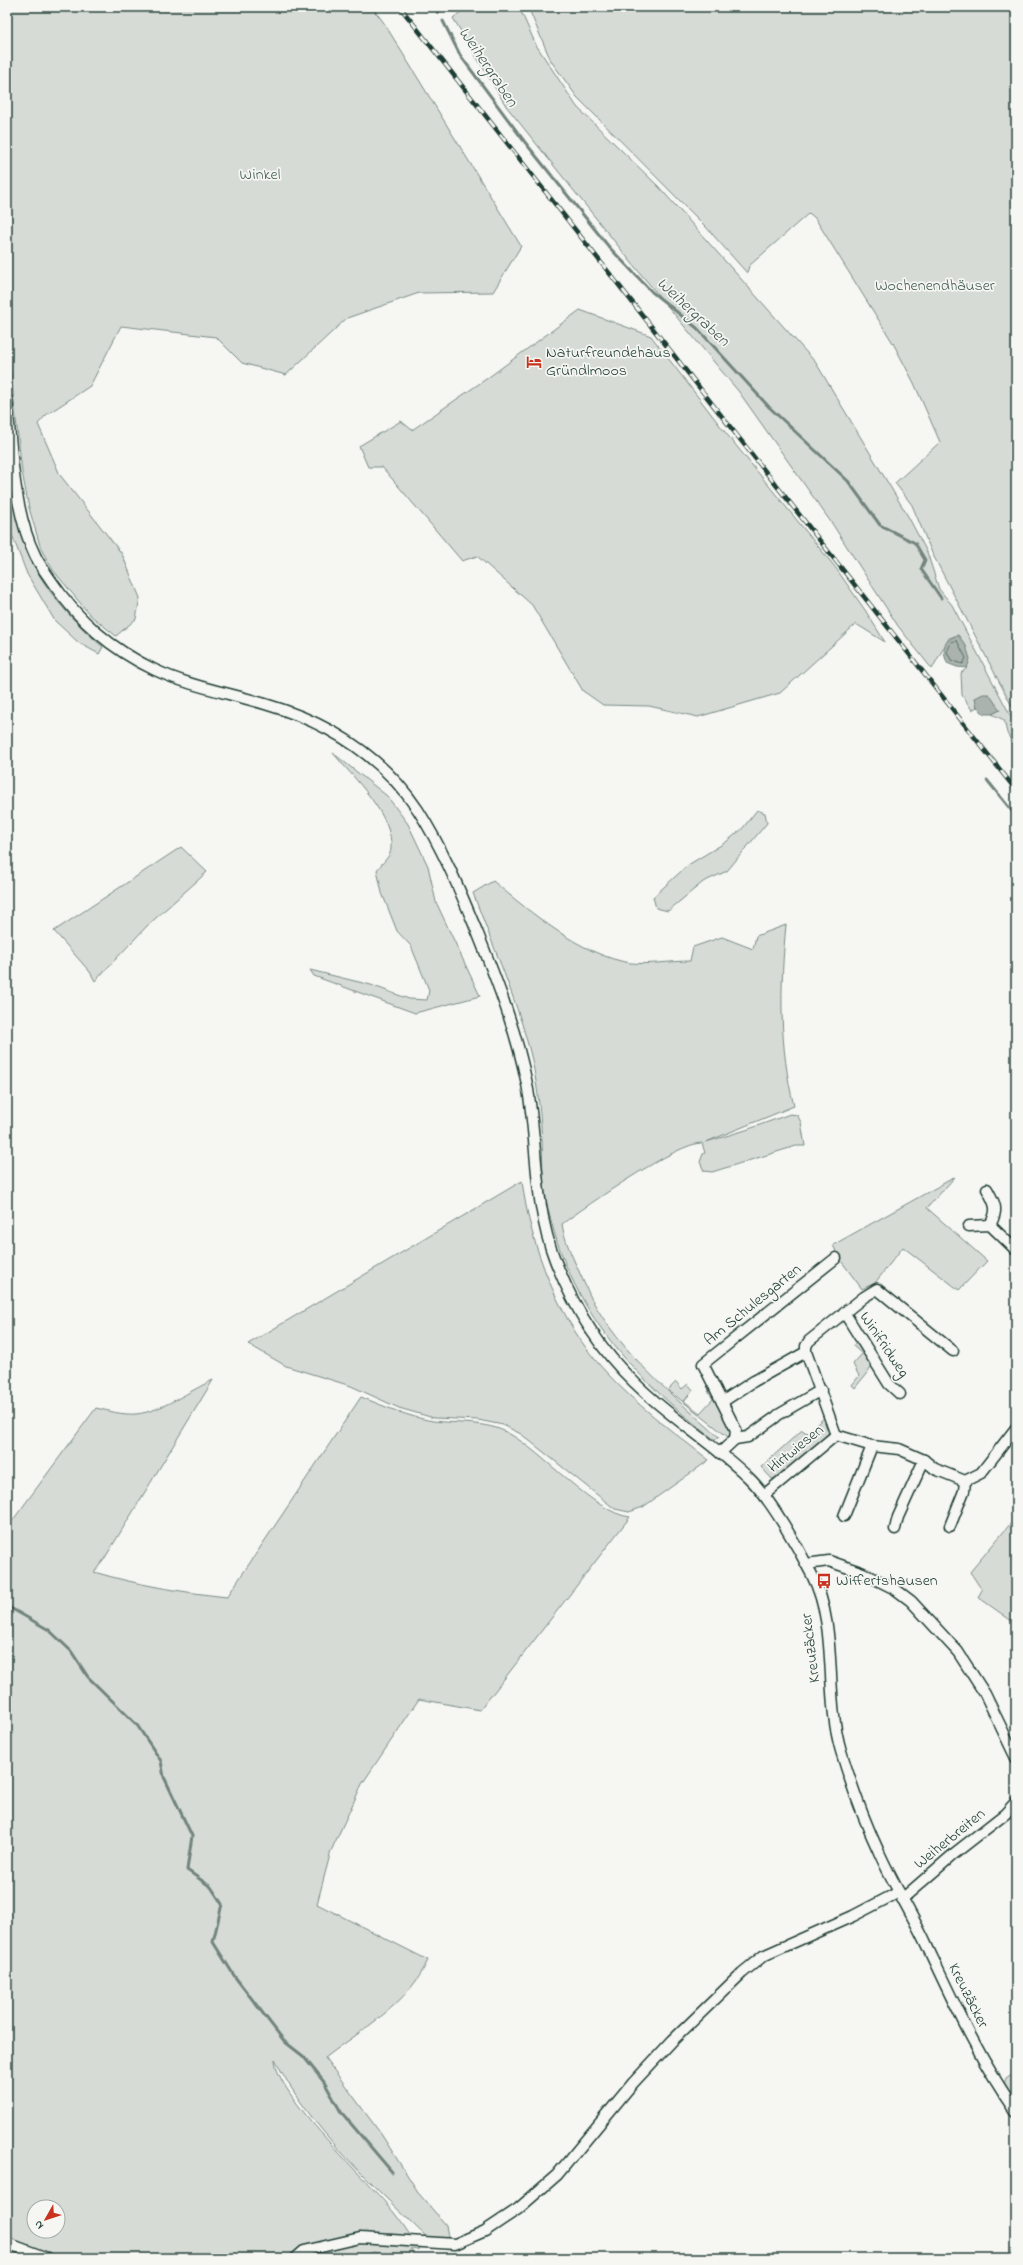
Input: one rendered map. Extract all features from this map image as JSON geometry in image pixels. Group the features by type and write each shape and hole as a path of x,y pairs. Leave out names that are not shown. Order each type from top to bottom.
{"street":[{"name":"Kreuzäcker","path":"7,400 24,525 35,557 78,616 118,650 159,672 210,689 271,706 320,724 364,751 391,776 414,805 438,843 455,878 512,1020 528,1088 538,1187 545,1230 559,1270 568,1290 604,1350 637,1386 720,1452 753,1481 806,1564 815,1581 826,1625 832,1710 840,1747 861,1810 901,1895 925,1941 951,1999 997,2083 1016,2110"},
{"path":"987,1189 995,1205 996,1215 990,1225"},
{"path":"969,1226 990,1225 1016,1250"},
{"name":"Am Schulesgarten","path":"735,1439 736,1430 733,1420 703,1364 836,1258"},
{"name":"Winifridweg","path":"806,1352 806,1346 809,1341 844,1312 877,1289 953,1351"},
{"name":"Winifridweg","path":"844,1312 889,1384 900,1394"},
{"path":"722,1402 755,1380 806,1352 836,1435"},
{"path":"720,1452 735,1439 748,1437 777,1416 821,1390"},
{"path":"950,1526 964,1491 965,1481 981,1473 1016,1428"},
{"name":"Hirtwiesen","path":"764,1496 836,1435 872,1446 899,1449 924,1460 935,1469 965,1481"},
{"path":"844,1516 872,1446"},
{"path":"895,1529 898,1517 924,1460"},
{"path":"806,1564 829,1562 863,1573 895,1589 911,1601 958,1652 985,1694 1016,1758"},
{"name":"Weiherbreiten","path":"901,1895 1005,1814 1016,1802"},
{"path":"296,2258 304,2251 360,2238 455,2244 485,2231 518,2209 557,2175 633,2083 673,2040 742,1973 763,1956 901,1895"},
{"path":"7,2243 47,2258"}],"green space":[{"name":"Winkel","path":"7,7 372,7 384,23 521,246 493,292 419,293 347,318 286,375 242,363 216,337 121,326 90,386 46,415 38,424 60,475 122,554 140,598 136,619 116,636 90,615 53,570 41,549 29,508 22,472 7,339"},
{"path":"467,7 519,7 536,45 577,107 658,186 816,363 909,518 927,552 939,589 952,605 1016,726 1016,750 1007,733 1004,720 992,714 1000,710 975,698 977,707 972,710 962,695 961,673 967,668 966,646 958,635 949,638 932,669 898,626 833,525 739,392 635,267 506,106 453,18"},
{"name":"Wochenendhäuser","path":"528,7 1016,7 1016,714 932,553 912,505 895,483 940,442 914,383 893,343 815,218 809,213 749,266 747,273 705,226 577,97 551,61"},
{"path":"580,310 651,336 725,432 835,567 885,642 856,624 780,693 698,717 649,706 603,705 583,691 532,605 477,556 462,561 382,467 368,467 359,446 401,421 412,430 489,377"},
{"path":"7,455 20,531 33,564 52,595 77,623 103,647 99,654 79,643 55,621 27,574 7,522"},
{"path":"333,753 387,796 408,824 428,866 436,902 480,996 415,1013 314,976 310,970 371,985 409,999 427,1000 429,990 411,946 397,931 382,893 377,870 391,852 390,836 386,823 371,798"},
{"path":"757,810 765,813 767,823 727,871 703,882 668,911 656,908 653,897 688,865 726,842 742,829"},
{"path":"181,847 207,872 147,926 95,981 90,972 54,931"},
{"path":"493,881 540,919 576,942 594,952 613,959 631,963 645,964 690,961 693,947 722,937 753,949 756,936 786,925 782,994 783,1039 789,1084 794,1106 706,1142 746,1130 790,1114 797,1115 801,1122 805,1146 796,1146 712,1172 704,1171 700,1162 703,1154 705,1153 702,1143 690,1145 653,1163 562,1224 572,1257 591,1298 603,1318 632,1355 649,1373 719,1437 715,1440 655,1389 628,1362 605,1333 585,1303 568,1269 554,1233 545,1193 539,1105 529,1048 510,989 473,893"},
{"path":"955,1177 927,1208 987,1261 959,1290 903,1247 875,1283 862,1289 839,1258 833,1245"},
{"path":"522,1181 526,1206 540,1257 561,1307 574,1330 589,1352 605,1371 629,1395 709,1460 643,1507 629,1512 615,1509 521,1434 503,1425 478,1420 434,1418 399,1408 351,1386 286,1366 248,1344"},
{"path":"859,1339 874,1364 855,1388 852,1385 859,1376 853,1364 862,1354 853,1346"},
{"path":"213,1380 103,1561 94,1572 160,1588 227,1597 361,1397 414,1417 433,1421 491,1426 508,1433 522,1442 585,1494 616,1513 630,1517 480,1710 419,1699 362,1784 331,1851 317,1904 428,1960 420,1976 397,2003 369,2026 325,2058 381,2134 420,2195 446,2225 448,2237 453,2242 433,2243 368,2180 346,2157 307,2110 275,2059 279,2075 290,2094 306,2115 395,2214 419,2249 411,2250 413,2258 386,2258 380,2253 373,2252 359,2258 57,2258 7,2239 7,1528 96,1408 126,1414 136,1414 155,1409"},
{"path":"676,1382 682,1389 688,1384 693,1390 684,1401 700,1413 713,1399 708,1391 713,1390 732,1431 728,1437 668,1390"},
{"path":"826,1416 829,1432 822,1441 779,1477 772,1479 761,1467 802,1430 807,1433"},
{"path":"1016,1517 1016,1624 978,1597 982,1590 970,1572"},
{"path":"1016,2072 1016,2102 1004,2083 1006,2079"}],"water":[{"path":"958,635 966,646 970,659 967,668 957,667 947,663 945,658 944,650 946,643"},
{"path":"983,694 989,694 1000,710 992,714 984,714 977,707 975,698"}],"waterway":[{"name":"Weihergraben","path":"435,7 438,13"},
{"name":"Weihergraben","path":"443,21 460,55 524,141 609,247 652,292 697,328 769,407 848,481 880,525 915,543 925,560 921,569 941,598"},
{"path":"987,780 1016,816"},
{"path":"7,1606 49,1630 71,1651 88,1677 137,1725 161,1761 164,1777 192,1836 187,1870 211,1887 222,1904 213,1942 235,1977 285,2042 303,2056 324,2082 341,2112 392,2172"}],"railway":[{"path":"400,7 1016,790"}],"place":[{"name":"Naturfreundehaus Gründlmoos","path":"534,362"},
{"name":"Wiffertshausen","path":"824,1581"}]}
